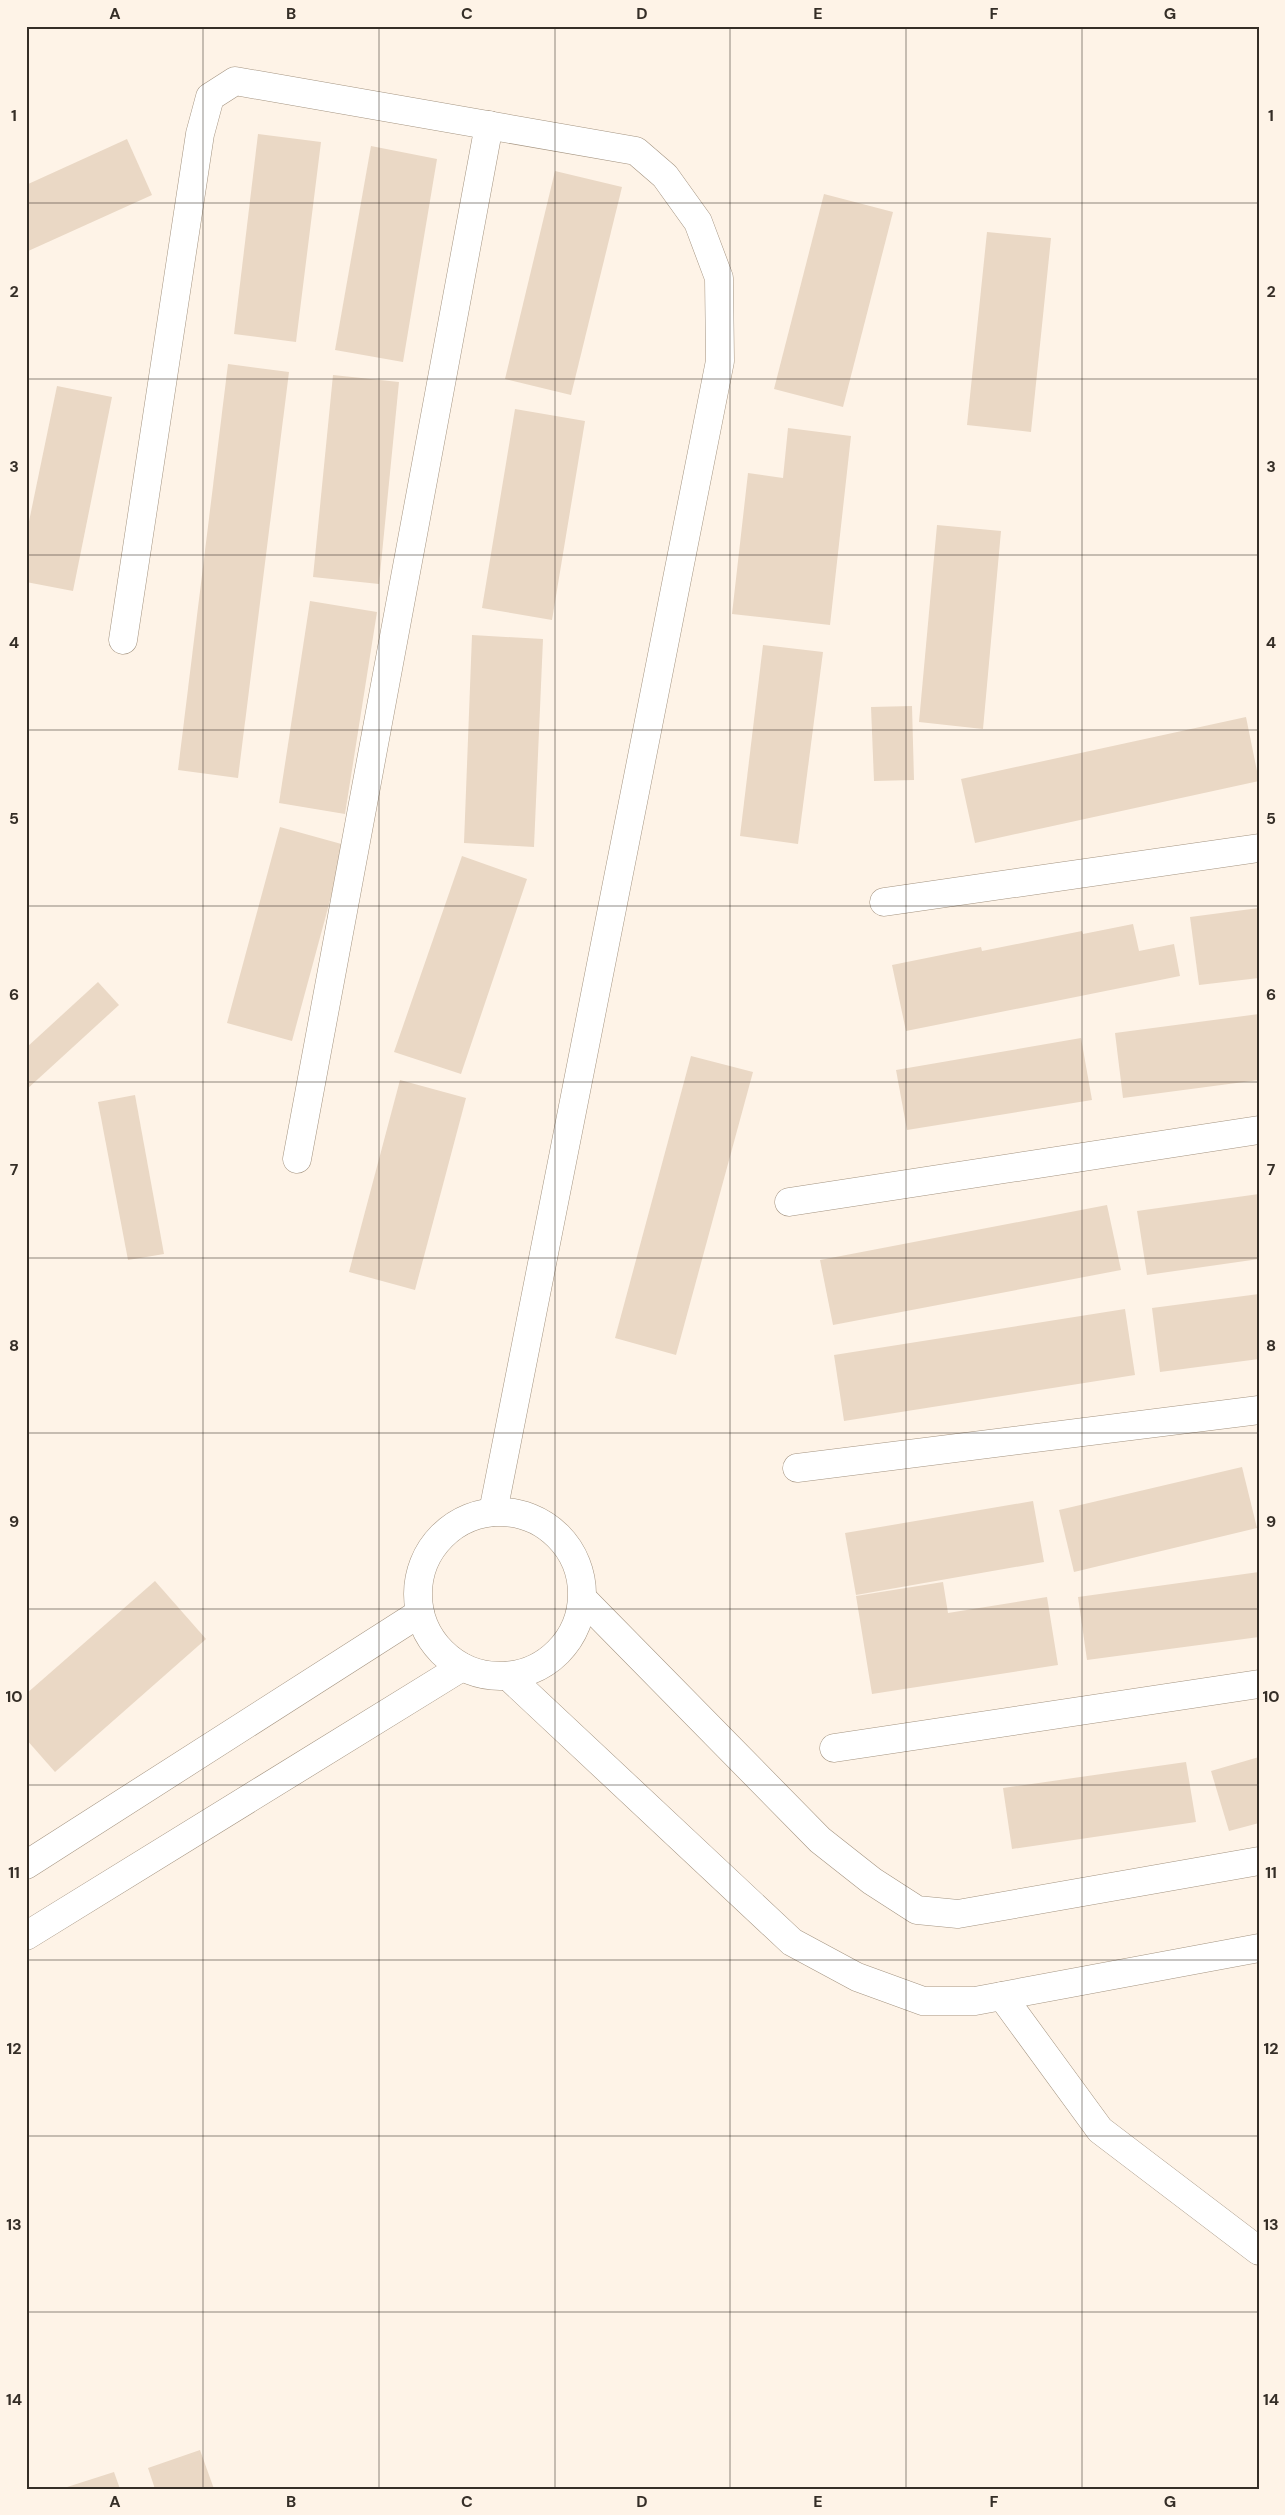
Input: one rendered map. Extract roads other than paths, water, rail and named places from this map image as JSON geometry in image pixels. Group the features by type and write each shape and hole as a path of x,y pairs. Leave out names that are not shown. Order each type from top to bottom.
{"street":[{"path":"122,640 200,134 210,98 235,81 636,151 665,176 698,222 719,278 720,361 493,1512"},
{"path":"297,1159 489,125"},
{"path":"884,902 1259,848"},
{"path":"789,1202 1259,1130"},
{"path":"797,1468 1259,1410"},
{"path":"493,1512 516,1513 538,1521 557,1535 572,1554 580,1576 583,1599 578,1623 567,1643 551,1660 531,1671 508,1676 484,1675 462,1667 443,1653 429,1635 420,1612 418,1590 421,1574 433,1546 450,1529 470,1518 493,1512"},
{"path":"583,1599 820,1840 872,1881 917,1910 958,1914 1259,1862"},
{"path":"26,1865 420,1612"},
{"path":"26,1936 462,1667"},
{"path":"508,1676 792,1942 857,1977 923,2001 975,2001 1259,1948"},
{"path":"834,1748 1259,1684"},
{"path":"1002,1996 1100,2130 1259,2252"}]}
